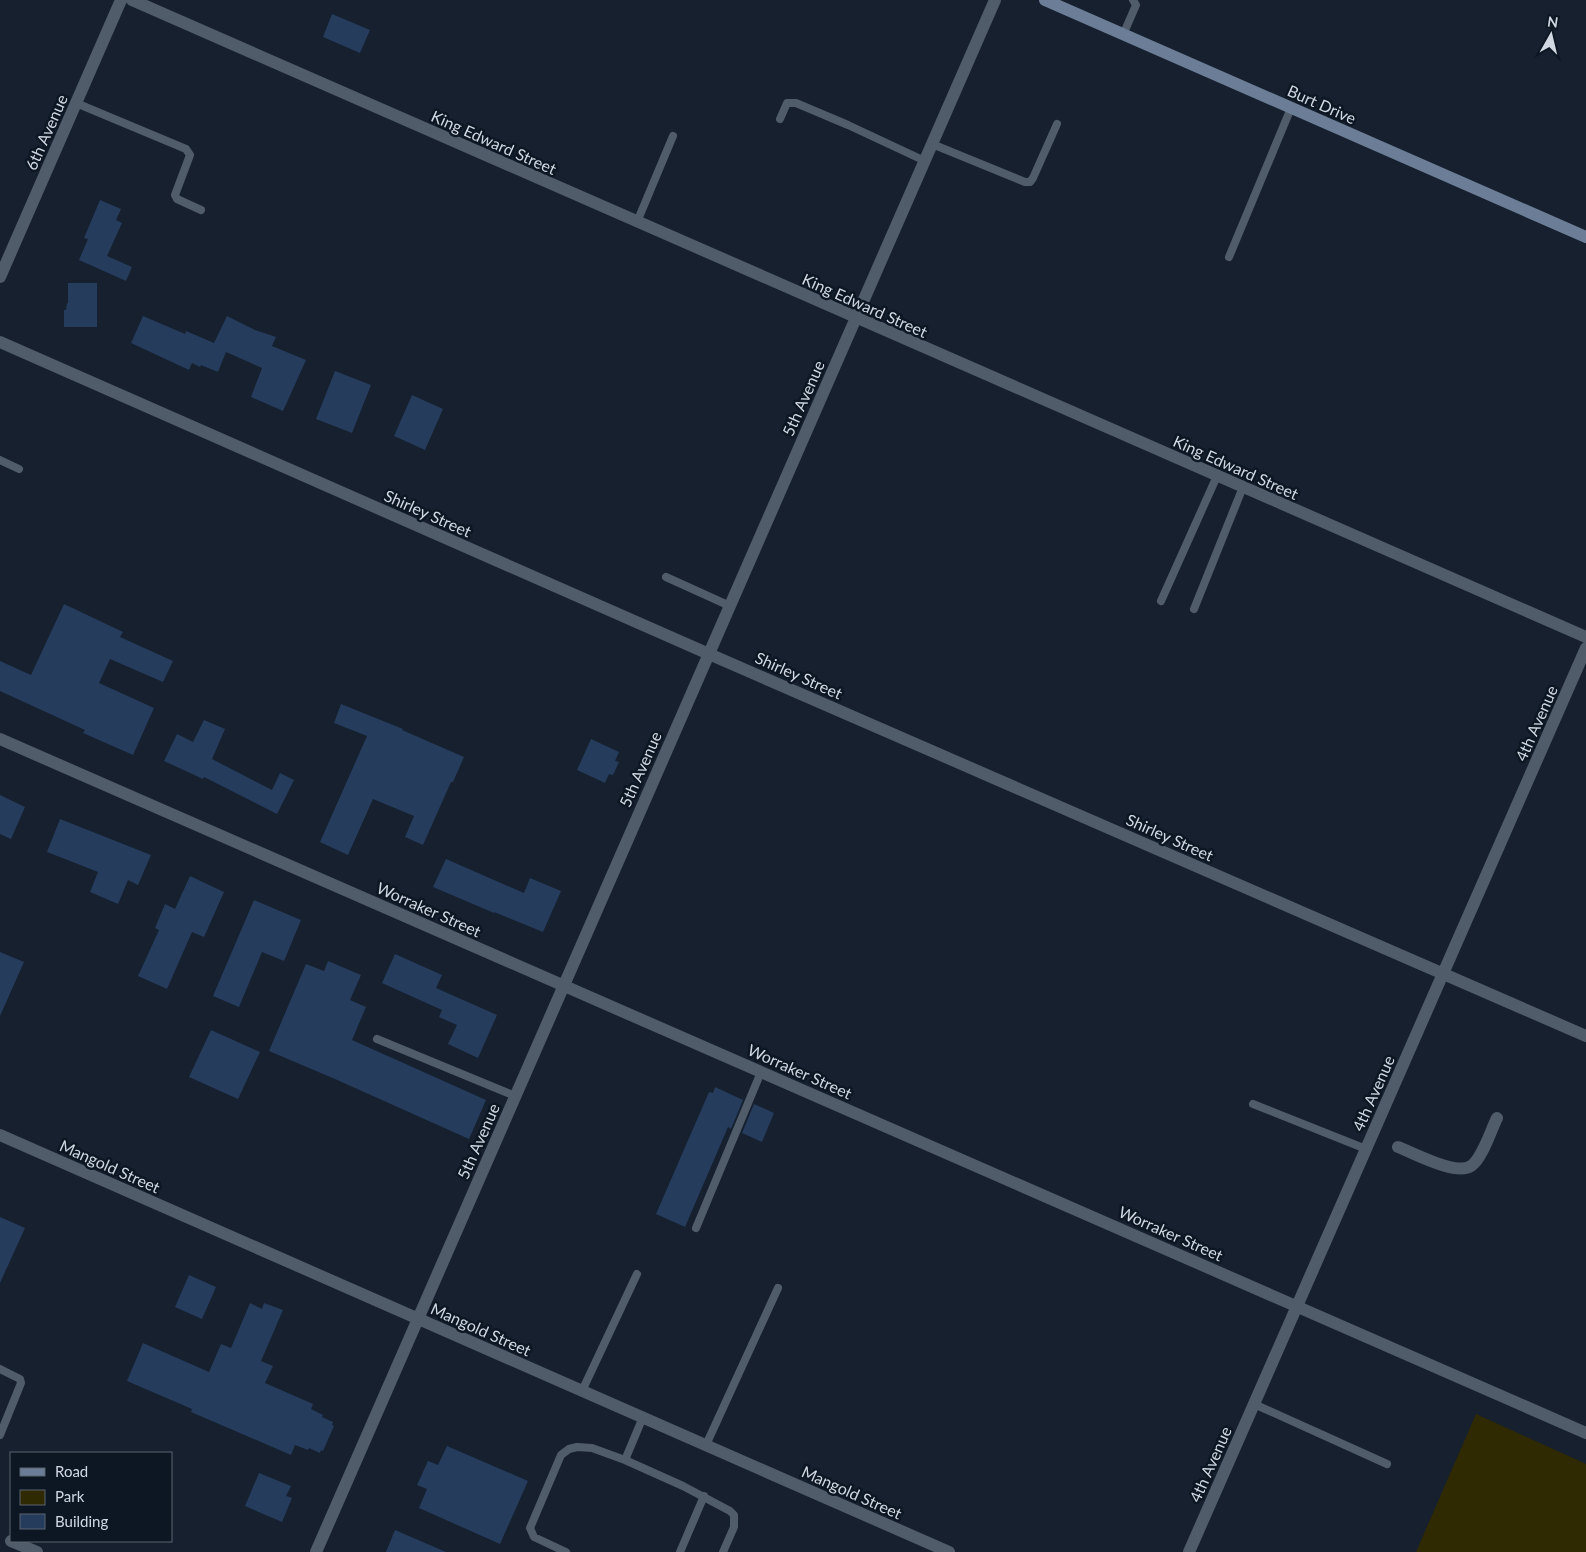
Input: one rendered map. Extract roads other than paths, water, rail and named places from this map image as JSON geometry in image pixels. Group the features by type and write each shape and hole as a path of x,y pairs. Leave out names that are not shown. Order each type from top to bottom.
{"street":[{"name":"6th Avenue","path":"0,277 122,0"},
{"name":"King Edward Street","path":"132,0 1586,637"},
{"name":"5th Avenue","path":"316,1552 994,0"},
{"name":"Burt Drive","path":"1045,0 1586,237"},
{"name":"Shirley Street","path":"0,342 709,654 1586,1036"},
{"name":"4th Avenue","path":"1190,1552 1586,648"},
{"name":"Worraker Street","path":"0,739 1586,1432"},
{"path":"1398,1147 1448,1167 1466,1168 1478,1159 1497,1118"},
{"name":"Mangold Street","path":"0,1135 949,1552"},
{"path":"13,1542 37,1552"}],"lane":[{"path":"1123,35 1136,5 1133,0"},
{"path":"76,103 186,149 190,155 175,195 177,199 201,210"},
{"path":"780,119 787,103 796,103 925,161"},
{"path":"1229,257 1291,108"},
{"path":"932,144 1024,182 1030,182 1057,124"},
{"path":"636,222 673,136"},
{"path":"0,460 19,469"},
{"path":"1162,601 1217,476"},
{"path":"1194,609 1243,487"},
{"path":"666,577 730,606"},
{"path":"377,1039 515,1096"},
{"path":"696,1228 762,1072"},
{"path":"1253,1104 1366,1149"},
{"path":"582,1391 637,1274"},
{"path":"706,1446 778,1288"},
{"path":"0,1369 20,1379 21,1383 0,1434"},
{"path":"1254,1404 1386,1464"},
{"path":"625,1460 643,1418"},
{"path":"566,1552 534,1537 530,1528 562,1455 569,1449 586,1447 625,1460 720,1504 734,1515 734,1527 723,1552"},
{"path":"680,1552 704,1496"}]}
